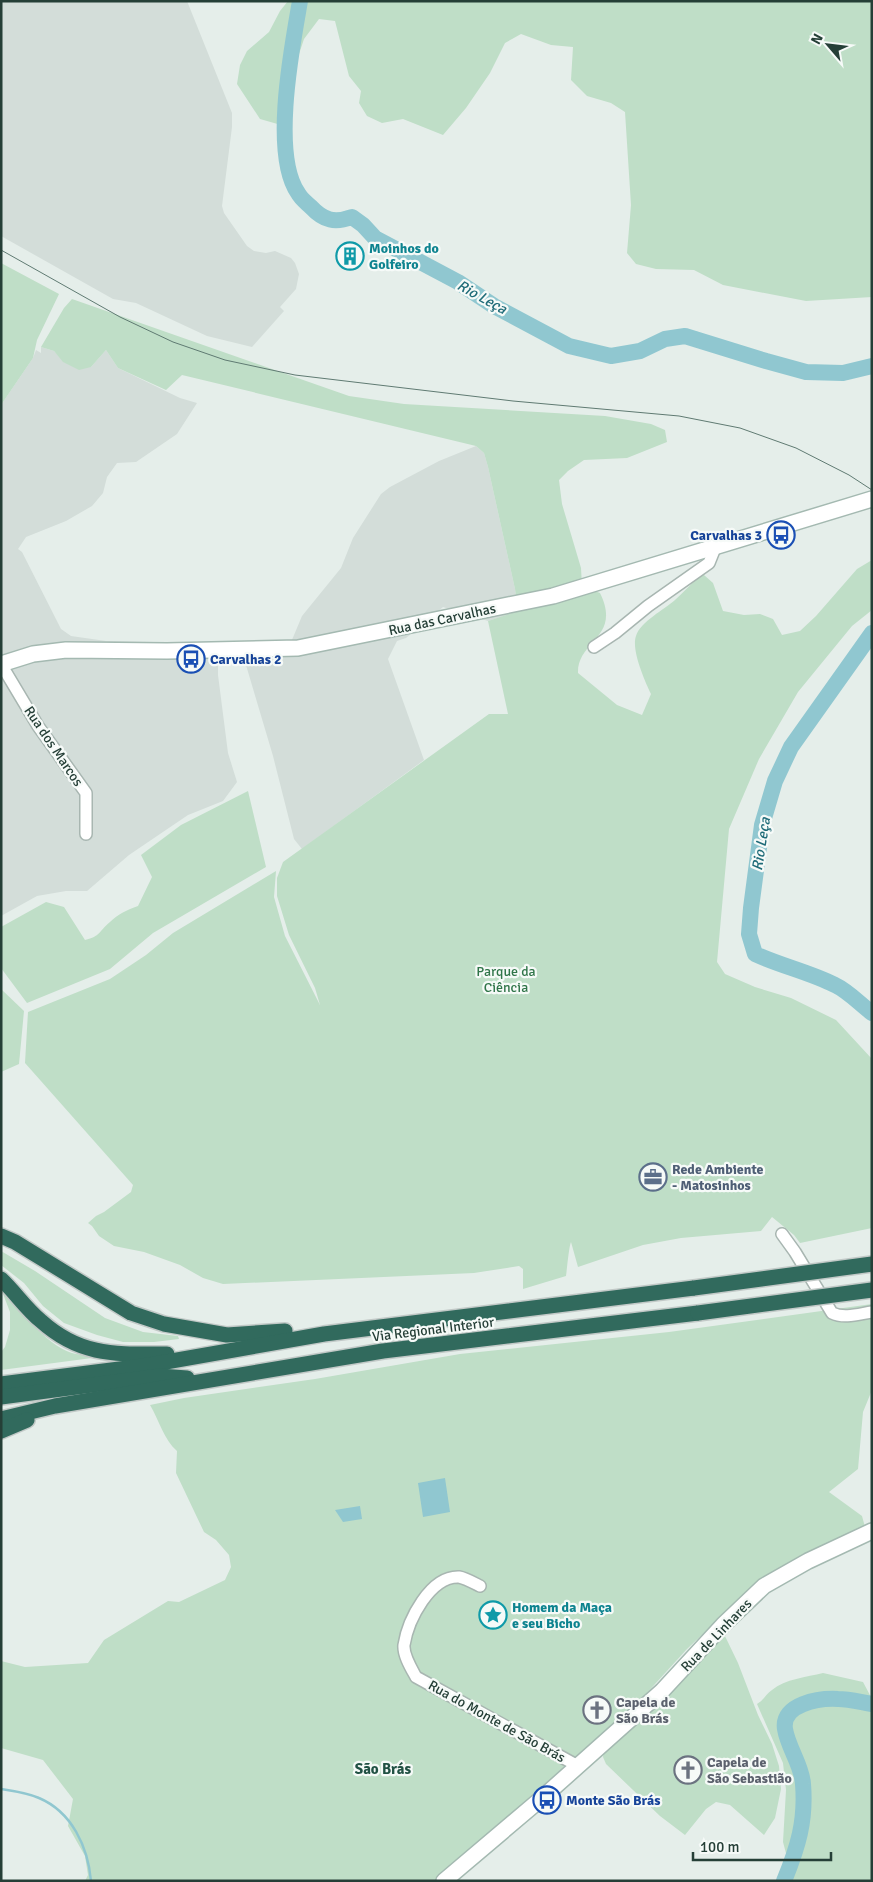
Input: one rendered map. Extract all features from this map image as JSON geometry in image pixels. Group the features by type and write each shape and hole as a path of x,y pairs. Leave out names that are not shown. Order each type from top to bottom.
{"highway":[{"path":"1,1236 15,1242 131,1313 164,1324 227,1335 293,1330 324,1334"},
{"name":"Via Regional Interior","path":"1,1384 143,1366 324,1334 872,1264"},
{"path":"1,1279 40,1321 57,1334 79,1346 102,1352 124,1354 209,1353"},
{"name":"Via Regional Interior","path":"1,1419 55,1406 383,1351 872,1290"},
{"path":"1,1397 160,1376 213,1380"},
{"path":"1,1432 55,1406"}],"street":[{"name":"Rua das Carvalhas","path":"1,664 33,654 66,650 167,652 298,648 553,596 872,499"},
{"path":"594,647 709,563 715,548"},
{"name":"Rua dos Marcos","path":"1,664 38,726 86,793 86,834"},
{"path":"782,1234 796,1252 832,1313 837,1316 845,1316 872,1312"},
{"name":"Rua de Linhares","path":"444,1881 542,1798 662,1691 723,1625 764,1586 808,1561 872,1531"},
{"name":"Rua do Monte de São Brás","path":"480,1586 459,1577 442,1581 430,1590 418,1609 404,1646 407,1662 416,1677 578,1766"}],"shaded area":[{"path":"1,1 187,1 232,113 222,206 224,213 247,246 254,251 266,253 275,251 291,258 299,274 296,289 280,307 284,311 252,347 207,336 136,303 113,299 1,236"},
{"path":"41,347 54,351 64,362 91,367 106,350 118,368 180,398 197,403 177,434 136,462 117,463 107,477 103,493 92,506 66,521 26,537 18,549 22,552 61,629 71,636 106,641 153,642 222,653 218,661 218,675 228,753 237,782 223,801 188,815 129,855 87,891 66,891 37,896 1,916 1,405 33,358 36,350 41,353"},
{"path":"476,446 484,453 488,467 515,589 518,612 488,621 443,607 406,638 397,641 388,659 424,760 302,849 294,839 273,756 246,665 289,647 302,616 341,568 353,538 381,494 390,487 439,461"}],"green space":[{"path":"288,1 872,1 872,297 806,301 723,285 694,270 656,269 636,264 627,253 631,205 625,112 611,103 587,96 571,80 573,47 551,45 521,34 505,43 490,73 466,108 443,135 403,119 382,123 367,116 359,103 361,91 349,76 335,21 319,19 304,39 293,72 292,110 288,127 260,119 237,84 240,65 247,51 269,32 280,11"},
{"path":"1,263 59,294 37,340 33,358 1,405"},
{"name":"Parque da Ciência","path":"72,299 349,396 404,404 605,416 651,424 665,430 667,442 627,458 584,460 559,480 562,504 581,568 582,586 600,593 605,608 606,620 597,638 584,653 578,673 617,705 642,715 651,694 642,674 635,649 638,631 647,621 675,600 700,575 704,575 713,583 723,611 744,615 760,614 773,619 782,635 800,631 816,616 857,569 872,560 872,610 852,626 798,692 759,759 729,829 717,962 725,974 755,987 791,998 836,1020 872,1059 872,1228 800,1243 794,1235 772,1217 761,1231 681,1238 643,1245 578,1267 571,1242 566,1276 523,1289 523,1269 519,1266 474,1273 223,1284 203,1278 180,1265 144,1252 114,1246 99,1236 88,1223 131,1192 133,1185 25,1063 28,1012 110,979 146,955 173,933 276,871 274,897 285,936 320,1005 315,988 289,935 277,896 277,878 283,862 489,714 508,714 488,621 518,611 515,589 488,467 484,453 476,446 182,375 166,390 118,368 106,350 91,367 79,370 63,362 54,351 41,347 64,308"},
{"path":"248,791 266,867 153,933 110,969 27,1003 1,968 1,927 46,902 64,907 85,940 94,937 116,917 138,906 152,877 141,855 181,825"},
{"path":"1,989 24,1011 19,1064 1,1072"},
{"path":"1,1251 35,1271 105,1318 143,1332 178,1336 179,1339 154,1342 123,1342 64,1323 43,1306 24,1283 1,1265"},
{"path":"5,1293 37,1329 56,1345 76,1354 92,1355 92,1358 1,1370 1,1352 5,1347 10,1330 10,1312 3,1294"},
{"path":"872,1304 872,1390 863,1412 858,1469 829,1492 862,1516 865,1527 761,1579 687,1649 645,1695 436,1881 85,1881 88,1875 85,1856 68,1826 73,1799 43,1760 1,1748 1,1661 25,1667 88,1663 104,1640 168,1601 179,1602 225,1580 231,1567 229,1555 216,1540 204,1532 176,1473 177,1451 165,1436 150,1405 460,1354 669,1332"},
{"path":"724,1634 772,1744 779,1766 781,1789 775,1818 764,1835 730,1805 716,1802 706,1809 685,1835 660,1816 606,1764 603,1757 604,1750"},
{"path":"823,1673 863,1682 872,1699 872,1881 776,1881 787,1857 783,1842 786,1790 783,1763 757,1704 783,1683"}],"water":[{"path":"445,1478 450,1512 423,1517 418,1483"},
{"path":"360,1506 362,1519 343,1522 335,1510"}],"waterway":[{"name":"Rio Leça","path":"300,1 286,100 286,153 290,175 298,193 320,215 330,220 352,217 363,225 375,238 458,282 494,306 569,346 611,356 640,351 665,339 685,336 806,372 843,373 872,366"},
{"name":"Rio Leça","path":"872,633 791,747 775,781 762,825 749,934 755,954 835,985 872,1013"},
{"name":"Rio Leça","path":"784,1881 800,1834 804,1797 802,1777 789,1743 785,1729 785,1720 795,1708 812,1701 842,1699 872,1704"},
{"path":"1,1789 35,1796 51,1804 61,1812 69,1821 82,1843 91,1881"}],"tram line":[{"path":"1,250 120,317 173,342 225,360 295,375 513,401 679,416 740,428 796,448 849,475 872,490"}],"place":[{"name":"Moinhos do Golfeiro","path":"350,256"},
{"name":"Carvalhas 3","path":"781,535"},
{"name":"Carvalhas 2","path":"191,659"},
{"name":"Rede Ambiente - Matosinhos","path":"653,1177"},
{"name":"Homem da Maça e seu Bicho","path":"493,1615"},
{"name":"Capela de São Brás","path":"597,1710"},
{"name":"Capela de São Sebastião","path":"688,1770"},
{"name":"Monte São Brás","path":"547,1800"}],"district":[{"name":"São Brás","path":"383,1769"}]}
